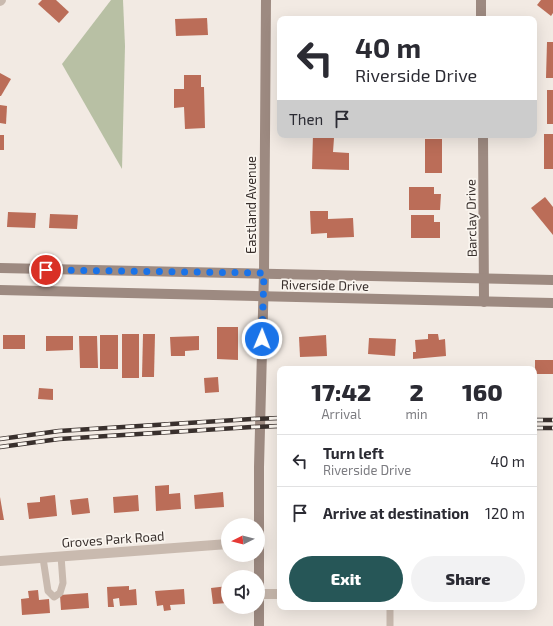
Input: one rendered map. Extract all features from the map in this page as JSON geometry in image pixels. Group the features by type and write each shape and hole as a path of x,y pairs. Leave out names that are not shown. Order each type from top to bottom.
{"street":[{"name":"Eastland Avenue","path":"259,518 264,273 266,0"},
{"path":"481,0 482,16"},
{"name":"Barclay Drive","path":"483,138 484,302"},
{"name":"Riverside Drive","path":"0,268 553,280"},
{"name":"Riverside Drive","path":"0,290 553,303"},
{"name":"Groves Park Road","path":"0,561 221,545"},
{"path":"265,594 277,594"},
{"name":"Eastland Avenue","path":"259,614 259,626"}],"lane":[{"path":"43,558 48,591 54,597 60,593 62,582 61,556"},
{"path":"390,610 390,626"}],"green space":[{"path":"111,0 123,0 125,46 122,169 62,64"}],"building":[{"path":"42,0 56,0 69,12 59,23 38,4"},
{"path":"541,0 553,0 553,13 551,16 537,5"},
{"path":"207,18 208,35 176,36 175,19"},
{"path":"547,42 553,42 553,78 546,78"},
{"path":"0,73 11,79 1,96 0,96"},
{"path":"184,75 201,75 201,87 204,87 205,128 185,129 184,107 174,108 174,89 184,89"},
{"path":"547,90 553,90 553,124 547,124"},
{"path":"0,105 7,106 6,124 0,123"},
{"path":"544,134 553,134 553,169 544,169"},
{"path":"0,135 4,135 4,150 0,150"},
{"path":"313,138 334,138 333,152 349,153 349,170 312,169"},
{"path":"425,139 442,139 442,173 425,173"},
{"path":"409,187 434,187 434,194 441,194 440,210 409,210"},
{"path":"545,197 553,207 553,235 531,208"},
{"path":"310,211 328,211 328,219 353,218 354,237 327,238 327,233 311,234"},
{"path":"8,212 36,213 35,228 7,227"},
{"path":"50,214 78,215 77,229 49,228"},
{"path":"411,215 434,215 434,222 440,222 440,238 411,238"},
{"path":"217,327 238,327 238,360 217,359"},
{"path":"122,334 139,334 139,378 122,378"},
{"path":"143,334 155,334 154,377 142,377"},
{"path":"428,334 438,334 439,340 445,339 446,356 413,359 413,352 416,352 415,340 428,339"},
{"path":"3,335 25,335 25,349 3,349"},
{"path":"100,335 118,335 118,369 100,369"},
{"path":"326,335 327,356 300,357 299,337"},
{"path":"46,336 73,336 73,350 46,351"},
{"path":"79,336 97,336 98,368 80,368"},
{"path":"199,336 199,350 185,351 185,356 171,356 170,337"},
{"path":"369,338 396,339 395,356 368,354"},
{"path":"535,360 553,360 553,374 537,374 537,366 535,366"},
{"path":"218,377 219,392 205,393 204,378"},
{"path":"39,388 53,389 53,400 38,399"},
{"path":"169,485 169,494 180,493 181,509 156,511 155,486"},
{"path":"223,492 224,507 195,509 194,495"},
{"path":"55,495 57,516 29,519 27,503 40,502 40,497"},
{"path":"138,495 139,511 114,513 113,497"},
{"path":"0,497 4,520 0,520"},
{"path":"88,498 90,513 72,515 70,500"},
{"path":"129,586 129,590 136,589 137,605 120,606 119,598 113,599 114,607 108,607 107,587"},
{"path":"221,587 221,603 213,604 211,588"},
{"path":"184,589 185,604 170,605 171,610 164,611 163,605 157,606 155,591"},
{"path":"38,590 39,600 49,599 50,613 22,615 21,599 29,598 28,591"},
{"path":"88,593 89,608 61,610 60,595"}],"railway":[{"path":"0,439 59,431 277,418"},
{"path":"537,420 553,420"},
{"path":"0,447 59,439 277,426"},
{"path":"537,428 553,428"}],"route":[{"path":"46,270 264,273 262,339"}]}
